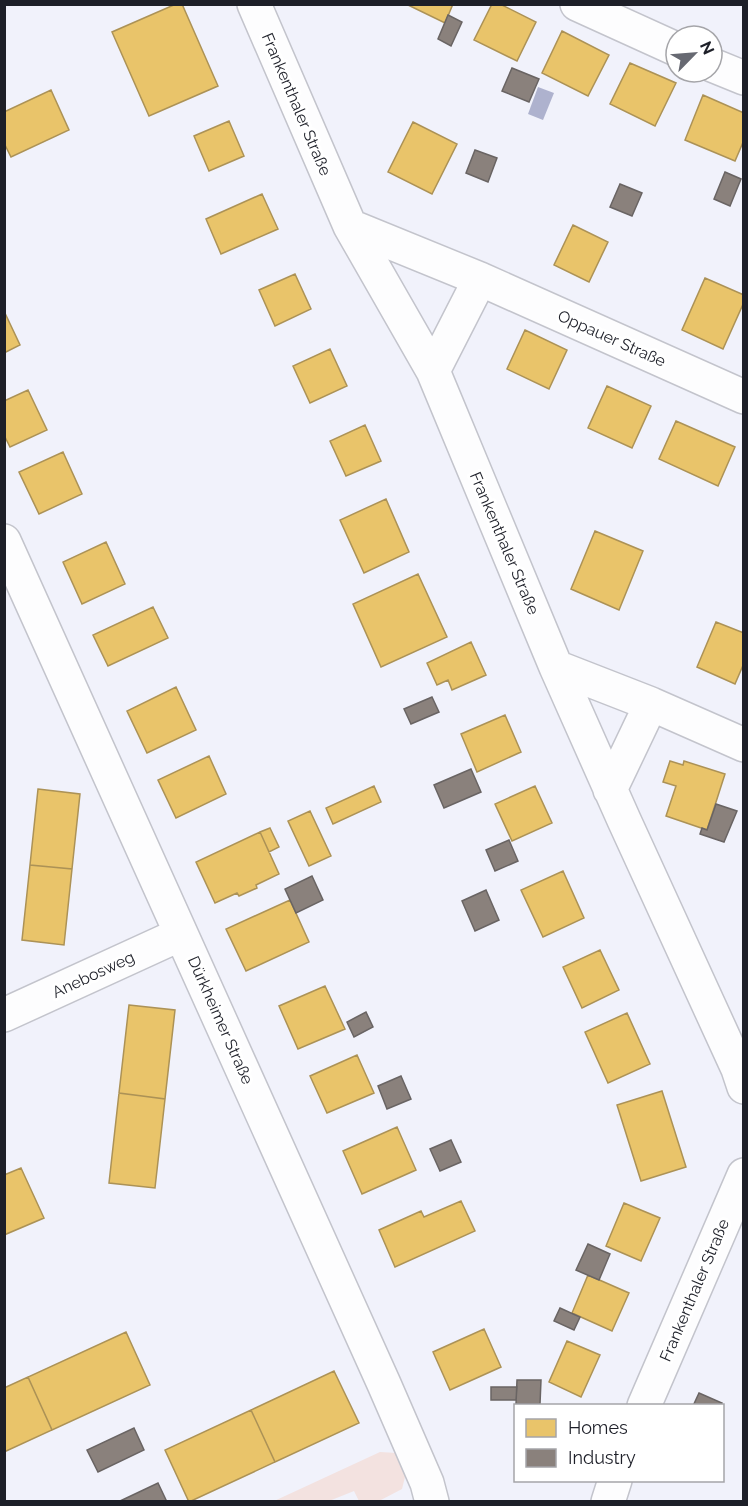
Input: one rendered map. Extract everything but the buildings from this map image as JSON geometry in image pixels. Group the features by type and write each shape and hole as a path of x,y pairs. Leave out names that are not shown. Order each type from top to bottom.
{"street":[{"name":"Frankenthaler Straße","path":"254,4 350,226 433,370 556,667 610,790 742,1075"},
{"path":"577,4 664,43"},
{"path":"724,69 744,78"},
{"name":"Oppauer Straße","path":"350,226 480,279 744,397"},
{"path":"433,370 480,279"},
{"name":"Dürkheimer Straße","path":"4,541 384,1384 427,1483 432,1502"},
{"path":"556,667 651,704 744,745"},
{"path":"610,790 651,704"},
{"name":"Anebosweg","path":"4,1015 182,934"},
{"name":"Frankenthaler Straße","path":"645,1404 744,1175"},
{"path":"608,1502 614,1482"}],"shaded area":[{"path":"380,1452 397,1453 406,1473 402,1489 379,1501 359,1501 354,1491 329,1501 272,1502"}],"water":[{"path":"538,87 554,93 543,120 528,114"}]}
